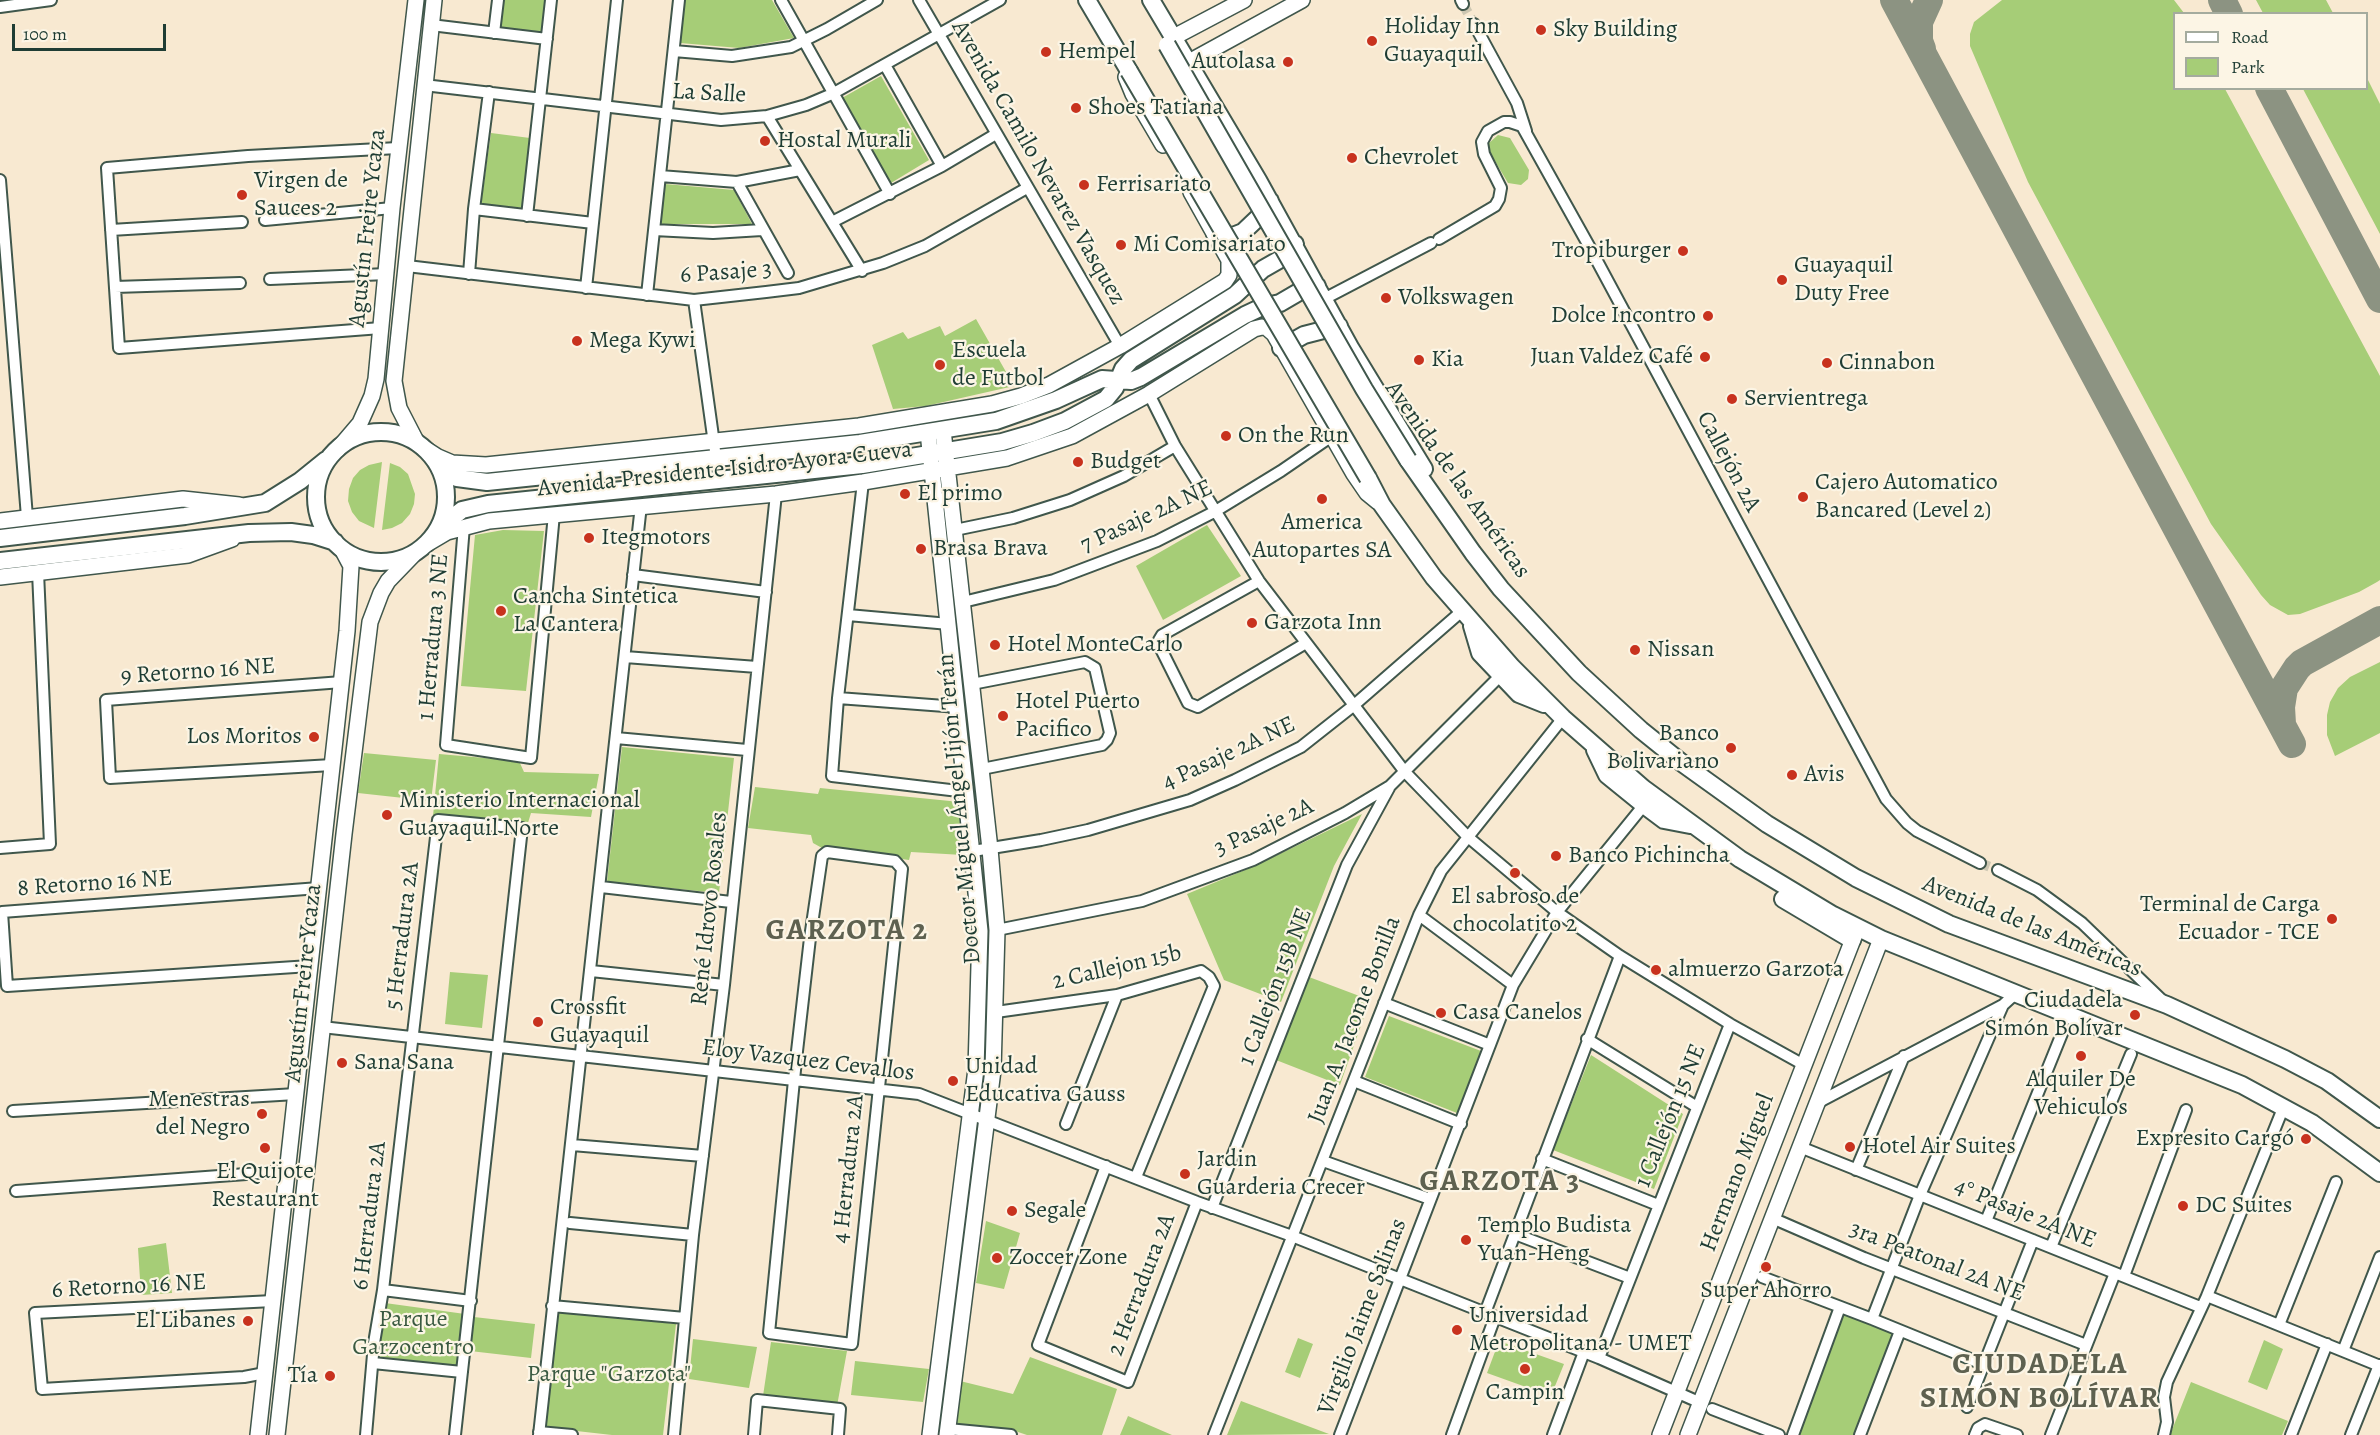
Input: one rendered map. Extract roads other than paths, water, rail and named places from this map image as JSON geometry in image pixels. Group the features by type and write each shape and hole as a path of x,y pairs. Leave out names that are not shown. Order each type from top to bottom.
{"main road":[{"name":"Agustín Freire Ycaza","path":"333,454 360,423 372,396 376,379 398,148 416,0"},
{"name":"Agustín Freire Ycaza","path":"420,445 399,408 394,381 434,0"},
{"path":"1087,0 1382,505 1421,561 1466,616 1557,712 1592,744 1644,788 1740,859 1741,873 1855,934 1881,939 2009,999 2202,1067 2284,1106 2335,1138 2380,1173"},
{"name":"Avenida de las Américas","path":"1141,0 1170,41 1364,389 1408,460 1501,589 1579,673 1641,730 1734,802 1809,851 1949,924 2167,1005 2285,1059 2326,1081 2380,1119"},
{"path":"1151,0 1170,41 1188,62 1295,244 1339,326 1407,438 1425,471 1435,498"},
{"path":"1188,62 1302,0"},
{"path":"1170,41 1238,3 1245,30"},
{"path":"1124,64 1133,94 1215,234 1233,236 1243,232 1263,213 1269,201"},
{"name":"Avenida Presidente Isidro Ayora Cueva","path":"438,464 456,478 487,482 715,450 992,404 1049,385 1120,346 1225,281 1229,275 1229,260 1215,234"},
{"name":"Avenida Presidente Isidro Ayora Cueva","path":"421,548 447,531 489,521 776,494 863,482 1002,442 1065,421 1106,399 1115,388 1123,369 1131,360 1235,295 1263,269 1284,257 1295,244"},
{"name":"Avenida Presidente Isidro Ayora Cueva","path":"420,445 445,460 464,465 475,465 588,455 860,443 996,421 1056,400 1102,379 1131,381 1245,315 1262,307 1280,303 1304,289 1320,292"},
{"path":"1339,326 1304,335 1281,348 1367,494 1382,505"},
{"name":"Avenida Presidente Isidro Ayora Cueva","path":"438,529 462,510 488,504 850,467 1007,458 1072,436 1149,394 1254,329 1267,328 1281,348"},
{"name":"Doctor Miguel Ángel Jijón Terán","path":"930,1435 971,1115 976,1069 980,978 980,931 949,624 939,461 935,431"},
{"path":"0,538 265,503 354,438 374,432 394,433 420,445 438,464 444,479 447,498 438,529 421,548 384,562 362,559 313,535 291,532 249,533 0,561"},
{"path":"333,454 319,478 316,500 322,523 339,546"},
{"name":"Doctor Miguel Ángel Jijón Terán","path":"939,461 956,530 997,930 993,1070 948,1432"},
{"path":"0,521 183,499 209,500 248,507"},
{"path":"0,577 188,555 249,533"},
{"name":"Agustín Freire Ycaza","path":"258,1435 342,682 351,566 339,546"},
{"name":"Agustín Freire Ycaza","path":"277,1435 370,622 388,581 421,548"},
{"path":"1466,616 1480,653 1519,694 1557,712"},
{"path":"1592,744 1607,775 1644,805 1664,820 1694,826"},
{"name":"Hermano Miguel","path":"1660,1435 1855,934"},
{"name":"Hermano Miguel","path":"1688,1435 1706,1406 1772,1218 1881,939"}],"street":[{"path":"0,7 51,0"},
{"path":"494,33 498,0"},
{"path":"527,216 552,0"},
{"path":"586,288 617,0"},
{"path":"647,295 679,0"},
{"path":"781,0 890,194"},
{"path":"674,51 732,56 791,47 827,30 862,4 877,0"},
{"name":"Avenida Camilo Nevarez Vasquez","path":"919,0 1120,346"},
{"name":"La Salle","path":"424,85 721,120 767,116 806,105 832,94 1000,0"},
{"name":"Callejón 2A","path":"1474,24 1517,103 1526,131 1886,799 1907,823 1932,840 1980,863"},
{"path":"431,25 547,39"},
{"path":"885,65 942,166"},
{"path":"469,274 474,209 489,92"},
{"path":"767,116 862,271"},
{"path":"1320,292 1435,241 1496,206 1501,194 1499,182 1482,148 1484,136 1504,122 1522,126 1526,131"},
{"path":"832,222 890,194 996,134"},
{"path":"381,328 119,348 107,168 248,156 398,148"},
{"path":"660,177 737,182 800,170"},
{"path":"0,180 27,517"},
{"path":"737,182 788,273"},
{"name":"6 Pasaje 3","path":"407,266 694,300 799,288 862,271 925,246 1027,188"},
{"path":"265,220 392,208"},
{"path":"474,209 593,223"},
{"path":"111,230 242,222"},
{"path":"654,230 713,233 762,230"},
{"path":"270,279 387,274"},
{"path":"115,288 240,283"},
{"path":"694,300 715,450"},
{"path":"1149,394 1175,446 1258,581 1405,772 1468,837 1557,912 1620,956 1730,1024 1804,1065"},
{"name":"7 Pasaje 2A NE","path":"963,603 1054,580 1099,565 1157,541 1214,512 1281,471 1332,436"},
{"path":"956,530 1013,518 1070,500 1124,476 1175,446"},
{"path":"863,482 838,698 832,774 835,778 967,792"},
{"name":"René Idrovo Rosales","path":"674,1435 693,1235 724,985 747,750 776,494"},
{"path":"572,1435 539,1433 601,887 641,505"},
{"name":"1 Herradura 3 NE","path":"464,526 446,745 531,758 554,514"},
{"path":"0,848 50,844 38,572"},
{"path":"633,575 766,592"},
{"path":"1258,581 1162,635 1159,640 1159,645 1188,703 1198,707 1306,643"},
{"path":"848,615 949,624"},
{"name":"4 Pasaje 2A NE","path":"973,850 990,849 1088,830 1190,800 1301,747 1466,616"},
{"path":"625,657 757,667"},
{"path":"972,684 1085,662 1091,664 1095,668 1110,733 1102,745 982,770"},
{"name":"3 Pasaje 2A","path":"997,930 1142,901 1253,860 1345,813 1390,786 1501,675"},
{"name":"9 Retorno 16 NE","path":"332,765 110,778 106,700 342,682"},
{"path":"838,698 958,707"},
{"name":"Juan A. Jacome Bonilla","path":"1214,1435 1419,915 1441,871 1557,712"},
{"path":"616,738 747,750"},
{"name":"1 Callejón 15B NE","path":"1212,1208 1347,865 1390,786"},
{"name":"Virgilio Jaime Salinas","path":"1340,1435 1513,985 1557,912 1644,805"},
{"name":"5 Herradura 2A","path":"412,1037 438,820 522,828 499,1047"},
{"name":"4 Herradura 2A","path":"827,852 895,861 902,868 879,1090 852,1344 769,1333 794,1081 822,856 827,852"},
{"path":"1998,870 2037,890 2082,923 2111,948 2167,1005"},
{"path":"601,887 731,902"},
{"name":"8 Retorno 16 NE","path":"310,966 7,986 2,912 318,888"},
{"path":"1419,915 1513,985"},
{"path":"1452,1435 1515,1234 1620,956"},
{"name":"2 Callejon 15b","path":"996,1012 1117,995 1201,970 1209,977 1214,986 1136,1178"},
{"path":"591,971 724,985"},
{"path":"1066,1124 1117,995"},
{"path":"1817,1103 2009,999"},
{"path":"1872,1318 1920,1195 2009,999"},
{"path":"1384,1003 1490,1045"},
{"name":"1 Callejón 15 NE","path":"1599,1358 1730,1024"},
{"name":"Eloy Vazquez Cevallos","path":"322,1027 919,1094 1212,1208 1292,1236 1599,1358 1706,1406 1779,1435"},
{"path":"1986,1221 2063,1031"},
{"name":"6 Herradura 2A","path":"366,1435 374,1343 383,1290 412,1037"},
{"path":"1587,1039 1697,1107"},
{"path":"455,1435 499,1047"},
{"path":"2051,1247 2131,1054"},
{"path":"1856,1170 1904,1056"},
{"path":"1354,1082 1461,1124"},
{"path":"14,1111 296,1094"},
{"path":"2164,1435 2167,1422 2164,1397 2167,1382 2207,1296 2284,1106"},
{"path":"2051,1435 2086,1345 2119,1275 2186,1110"},
{"path":"572,1145 703,1156"},
{"name":"4° Pasaje 2A NE","path":"1800,1147 2200,1307"},
{"path":"1542,1159 1658,1205"},
{"path":"1323,1161 1430,1199"},
{"name":"2 Herradura 2A","path":"1106,1167 1038,1345 1128,1382 1197,1202"},
{"path":"16,1191 287,1171"},
{"path":"2279,1325 2336,1182"},
{"name":"3ra Peatonal 2A NE","path":"1772,1218 1892,1269 2086,1345"},
{"path":"570,1223 693,1235"},
{"path":"1515,1234 1630,1278"},
{"path":"1967,1407 2033,1240"},
{"path":"2343,1351 2380,1257"},
{"path":"1762,1277 1872,1318 1985,1365"},
{"path":"383,1290 471,1301"},
{"path":"2207,1296 2379,1366 2351,1435"},
{"name":"6 Retorno 16 NE","path":"265,1374 42,1389 34,1313 273,1301"},
{"path":"552,1306 685,1318"},
{"path":"1793,1435 1840,1306"},
{"path":"1860,1435 1900,1331"},
{"path":"2291,1435 2326,1344"},
{"path":"1553,1435 1584,1352"},
{"path":"373,1363 462,1372"},
{"path":"754,1435 758,1400 840,1409 838,1435"},
{"path":"1975,1435 1978,1428 1985,1424 2017,1435"},
{"path":"948,1432 1011,1435"}],"tunnel":[{"path":"1463,4 1474,24"},
{"path":"1980,863 1998,870"}],"place":[{"name":"Sky Building","path":"1541,30"},
{"name":"Holiday Inn Guayaquil","path":"1372,41"},
{"name":"Hempel","path":"1046,52"},
{"name":"Autolasa","path":"1288,62"},
{"name":"Shoes Tatiana","path":"1076,108"},
{"name":"Hostal Murali","path":"765,141"},
{"name":"Chevrolet","path":"1352,158"},
{"name":"Ferrisariato","path":"1084,185"},
{"name":"Virgen de Sauces 2","path":"242,195"},
{"name":"Mi Comisariato","path":"1121,245"},
{"name":"Tropiburger","path":"1683,251"},
{"name":"Guayaquil Duty Free","path":"1782,280"},
{"name":"Volkswagen","path":"1386,298"},
{"name":"Dolce Incontro","path":"1708,316"},
{"name":"Mega Kywi","path":"577,341"},
{"name":"Juan Valdez Café","path":"1705,357"},
{"name":"Kia","path":"1419,360"},
{"name":"Cinnabon","path":"1827,363"},
{"name":"Escuela de Futbol","path":"940,365"},
{"name":"Servientrega","path":"1732,399"},
{"name":"On the Run","path":"1226,436"},
{"name":"Budget","path":"1078,462"},
{"name":"El primo","path":"905,494"},
{"name":"Cajero Automatico Bancared (Level 2)","path":"1803,497"},
{"name":"America Autopartes SA","path":"1322,499"},
{"name":"Itegmotors","path":"589,538"},
{"name":"Brasa Brava","path":"921,549"},
{"name":"Cancha Sintetica La Cantera","path":"501,611"},
{"name":"Garzota Inn","path":"1252,623"},
{"name":"Hotel MonteCarlo","path":"995,645"},
{"name":"Nissan","path":"1635,650"},
{"name":"Hotel Puerto Pacifico","path":"1003,716"},
{"name":"Los Moritos","path":"314,737"},
{"name":"Banco Bolivariano","path":"1731,748"},
{"name":"Avis","path":"1792,775"},
{"name":"Ministerio Internacional Guayaquil Norte","path":"387,815"},
{"name":"Banco Pichincha","path":"1556,856"},
{"name":"El sabroso de chocolatito 2","path":"1515,873"},
{"name":"Terminal de Carga Ecuador - TCE","path":"2332,919"},
{"name":"almuerzo Garzota","path":"1656,970"},
{"name":"Casa Canelos","path":"1441,1013"},
{"name":"Ciudadela Simón Bolívar","path":"2135,1015"},
{"name":"Crossfit Guayaquil","path":"538,1022"},
{"name":"Alquiler De Vehiculos","path":"2081,1056"},
{"name":"Sana Sana","path":"342,1063"},
{"name":"Unidad Educativa Gauss","path":"953,1081"},
{"name":"Menestras del Negro","path":"262,1114"},
{"name":"Expresito Cargó","path":"2306,1139"},
{"name":"Hotel Air Suites","path":"1850,1147"},
{"name":"El Quijote Restaurant","path":"265,1148"},
{"name":"Jardin Guarderia Crecer","path":"1185,1174"},
{"name":"DC Suites","path":"2183,1206"},
{"name":"Segale","path":"1012,1211"},
{"name":"Templo Budista Yuan-Heng","path":"1466,1240"},
{"name":"Zoccer Zone","path":"997,1258"},
{"name":"Super Ahorro","path":"1766,1267"},
{"name":"El Libanes","path":"248,1321"},
{"name":"Universidad Metropolitana - UMET","path":"1457,1330"},
{"name":"Campin","path":"1525,1369"},
{"name":"Tía","path":"330,1376"}],"district":[{"name":"GARZOTA 2","path":"847,932"},
{"name":"GARZOTA 3","path":"1500,1183"},
{"name":"CIUDADELA SIMÓN BOLÍVAR","path":"2040,1383"}],"park label":[{"name":"Parque Garzocentro","path":"413,1334"},
{"name":"Parque \"Garzota\"","path":"609,1375"}]}
